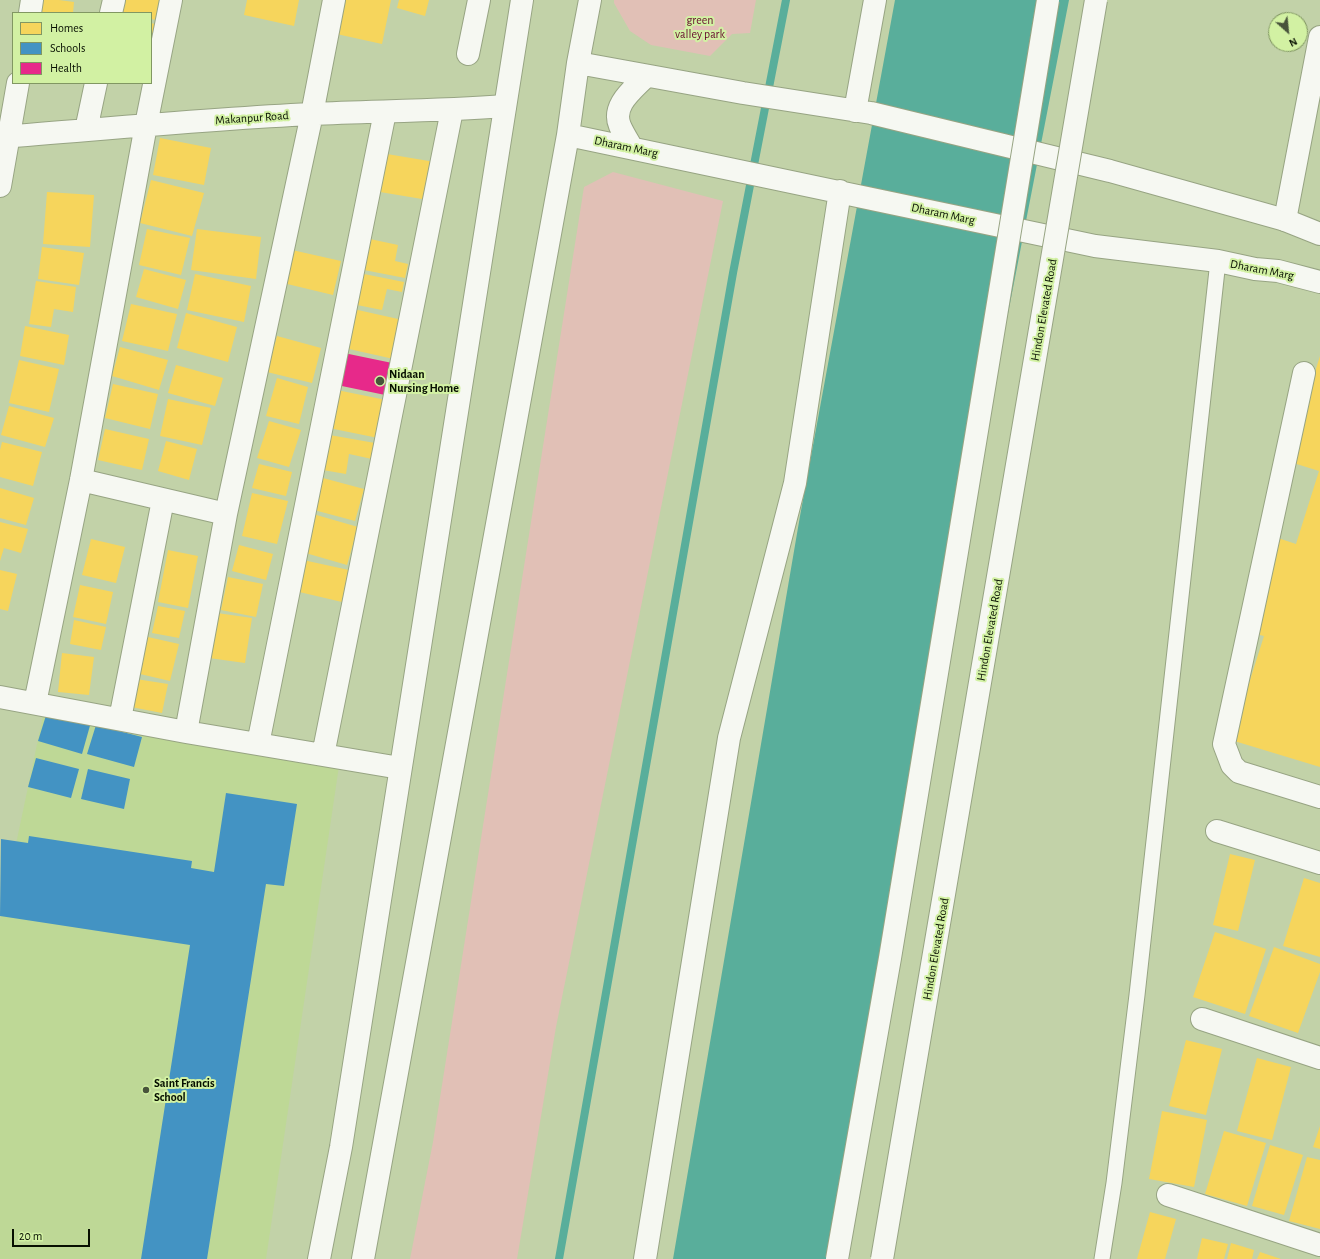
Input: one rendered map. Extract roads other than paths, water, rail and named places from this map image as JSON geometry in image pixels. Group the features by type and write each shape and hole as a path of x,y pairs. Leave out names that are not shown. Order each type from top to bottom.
{"main road":[{"path":"30,12 32,0"},
{"path":"111,12 114,0"},
{"path":"35,703 81,480 146,125 171,0"},
{"path":"186,732 226,514 312,114 334,0"},
{"path":"468,54 479,0"},
{"path":"319,1259 341,1147 522,0"},
{"path":"363,1259 568,134 578,63 590,0"},
{"path":"863,112 876,0"},
{"path":"837,1259 890,958 1048,0"},
{"name":"Hindon Elevated Road","path":"882,1259 1096,0"},
{"path":"1285,220 1320,37"},
{"path":"578,63 743,93 863,112 1110,171 1285,220 1320,234"},
{"path":"632,148 619,124 618,113 623,100 646,76"},
{"path":"0,186 5,137 18,84"},
{"path":"86,130 96,84"},
{"name":"Makanpur Road","path":"5,137 146,125 312,114 452,110 505,106"},
{"path":"323,755 452,110"},
{"path":"258,744 385,112"},
{"name":"Dharam Marg","path":"568,134 1095,246 1218,261 1255,269 1278,271 1320,282"},
{"path":"645,1259 729,738 795,483 844,193"},
{"path":"1304,373 1224,744 1232,765 1239,772 1320,797"},
{"path":"81,480 226,514"},
{"path":"120,719 163,500"},
{"path":"0,697 186,732 400,768"},
{"path":"1217,831 1320,862"},
{"path":"1202,1019 1320,1058"},
{"path":"1168,1195 1320,1245"}],"lane":[{"path":"1102,1259 1114,1183 1137,995 1218,261"}],"water":[{"path":"895,0 1069,0 983,442 844,1259 673,1259 800,516"}],"waterway":[{"path":"559,1259 733,273 786,0"}],"place":[{"name":"Nidaan Nursing Home","path":"380,381"},
{"name":"Saint Francis School","path":"146,1090"}],"park label":[{"name":"green valley park","path":"700,27"}]}
